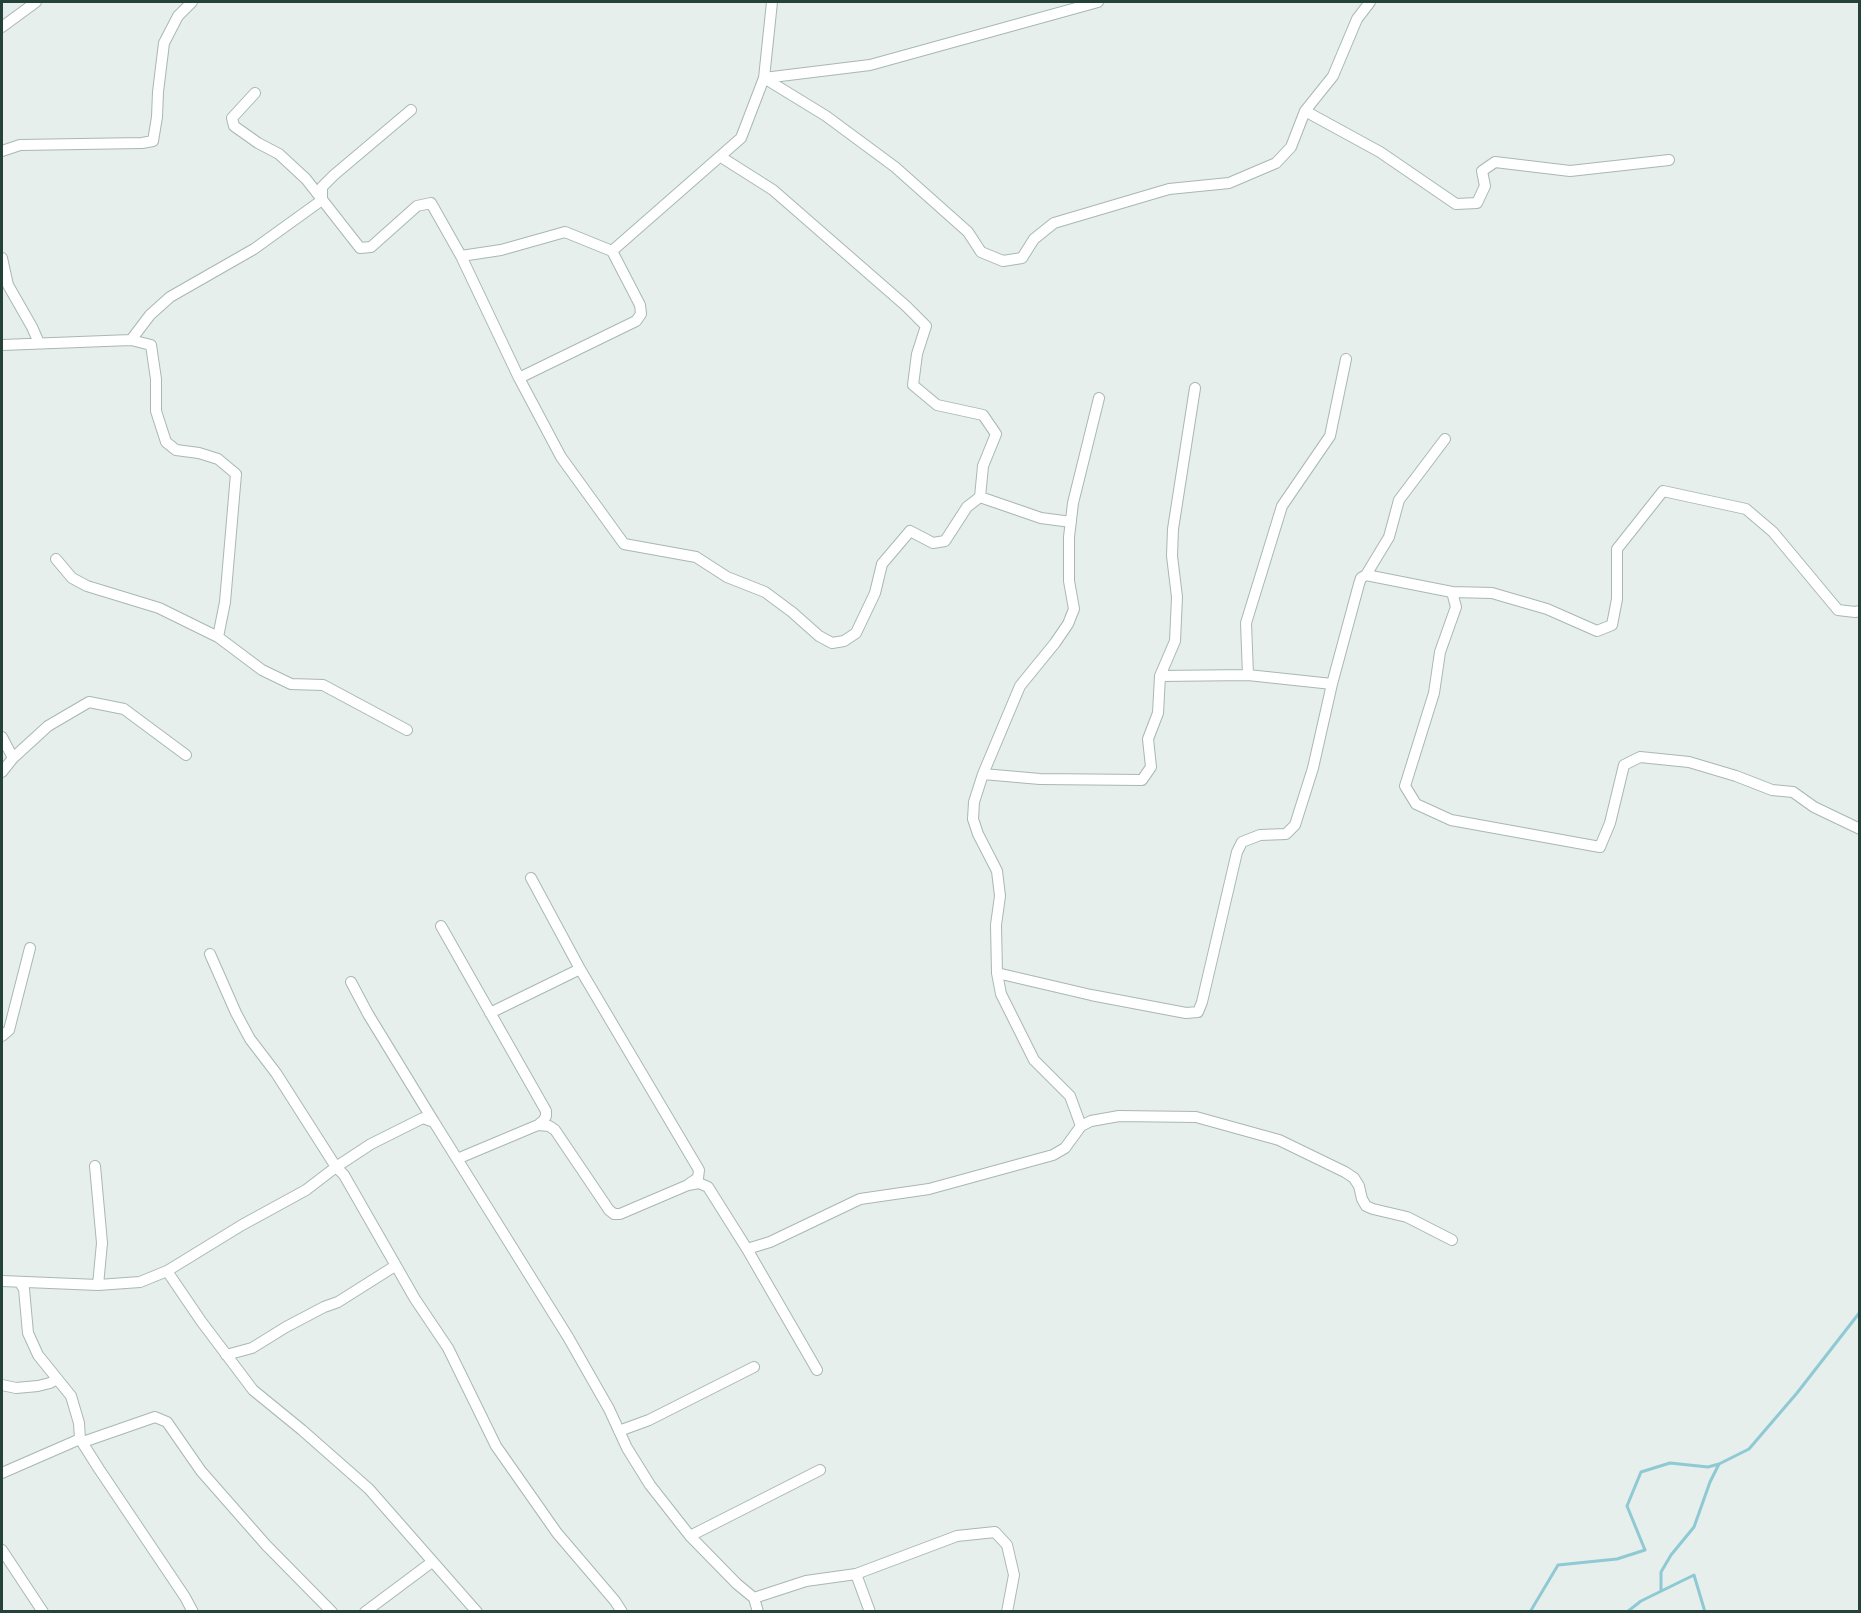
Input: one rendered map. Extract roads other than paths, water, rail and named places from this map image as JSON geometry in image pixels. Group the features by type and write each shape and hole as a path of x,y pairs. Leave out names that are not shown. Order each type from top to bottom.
{"street":[{"path":"2,27 36,2"},
{"path":"2,151 20,145 153,141 164,44 178,16 192,2"},
{"path":"612,252 741,138 764,78 772,2"},
{"path":"764,78 870,65 1098,2"},
{"path":"764,78 826,116 896,167 968,232 981,252 1003,261 1022,258 1034,238 1054,223 1169,189 1229,183 1276,163 1291,147 1305,111 1333,76 1357,19 1370,2"},
{"path":"255,93 232,118 234,126 279,154 306,179 360,248 371,247 417,206 431,203 461,256 519,378 561,457 624,544 696,557 726,577 765,592 819,636 832,643 844,641 856,633 874,593 882,564 910,531 933,543 945,541 967,507 980,497 983,466 996,434 982,415 937,405 913,386 917,354 926,326 773,190 721,157"},
{"path":"131,340 150,315 170,297 254,249 321,200 322,188 334,175 411,110"},
{"path":"1305,111 1380,152 1456,204 1478,203 1485,186 1482,171 1495,162 1570,171 1669,160"},
{"path":"461,256 501,250 565,231 612,252 640,305 641,314 636,321 519,378"},
{"path":"2,258 8,285 39,343"},
{"path":"2,345 131,340 152,345 156,379 156,411 166,442 176,450 199,453 218,459 236,474 225,602 218,637"},
{"path":"1248,675 1246,623 1282,506 1330,436 1346,359"},
{"path":"983,774 1030,778 1142,780 1152,767 1148,739 1158,713 1160,676 1175,641 1177,597 1172,556 1173,529 1195,388"},
{"path":"1081,1126 1070,1096 1034,1060 1001,994 997,973 996,924 1000,896 997,871 973,819 974,802 983,774 1020,686 1055,644 1068,624 1074,609 1070,581 1069,537 1073,503 1099,398"},
{"path":"997,973 1091,995 1186,1013 1198,1012 1237,852 1247,838 1286,834 1295,825 1313,768 1360,578 1366,575 1389,537 1399,500 1445,439"},
{"path":"1366,575 1452,592 1492,593 1547,609 1597,631 1612,625 1617,599 1617,549 1663,491 1746,509 1773,532 1838,610 1860,610"},
{"path":"980,497 1041,518 1071,522"},
{"path":"56,559 72,578 80,582 159,608 218,637 262,670 291,684 323,686 406,730"},
{"path":"1452,592 1456,607 1440,652 1434,693 1406,786 1416,804 1452,820 1600,847 1610,823 1624,765 1640,757 1689,762 1772,790 1793,792 1814,807 1860,829"},
{"path":"1160,676 1248,675 1332,684"},
{"path":"2,772 13,758 48,726 89,702 123,709 186,755"},
{"path":"2,737 13,758"},
{"path":"531,878 580,969 699,1170 698,1178 688,1185 620,1214 614,1214 555,1130 549,1126 538,1125"},
{"path":"441,926 546,1111 544,1120 538,1125 457,1159"},
{"path":"2,1036 9,1030 30,948"},
{"path":"210,954 250,1039 276,1073 336,1167 344,1175 395,1266 447,1348 496,1446 557,1533 622,1611"},
{"path":"490,1013 580,969"},
{"path":"351,982 434,1122 568,1337 627,1448 651,1485 690,1536 754,1598 758,1611"},
{"path":"747,1249 770,1242 860,1199 928,1189 1053,1155 1065,1148 1081,1126 1091,1121 1119,1116 1196,1118 1279,1140 1353,1178 1359,1186 1366,1206 1407,1217 1452,1240"},
{"path":"2,1281 98,1285 140,1282 167,1271 242,1225 306,1190 371,1144 423,1118 434,1122"},
{"path":"95,1166 102,1243 98,1285"},
{"path":"688,1185 699,1183 708,1187 817,1370"},
{"path":"226,1355 252,1348 286,1327 338,1302 395,1266"},
{"path":"167,1271 253,1390 369,1489 477,1611"},
{"path":"20,1283 24,1289 28,1333 38,1355 71,1396 82,1441 193,1611"},
{"path":"620,1431 658,1416 754,1367"},
{"path":"2,1385 16,1388 38,1386 50,1383 57,1378"},
{"path":"2,1473 82,1441 155,1417 167,1422 215,1488 266,1545 333,1611"},
{"path":"690,1536 820,1470"},
{"path":"754,1598 806,1581 856,1574 957,1536 995,1532 1007,1545 1014,1575 1006,1611"},
{"path":"2,1550 43,1611"},
{"path":"365,1611 432,1562"},
{"path":"856,1574 870,1611"}],"waterway":[{"path":"1530,1612 1558,1565 1617,1559 1645,1550 1627,1506 1641,1472 1670,1463 1708,1467 1749,1449 1797,1393 1860,1312"},
{"path":"1661,1591 1661,1572 1671,1555 1694,1527 1719,1464"},
{"path":"1627,1612 1641,1601 1694,1575 1705,1612"}]}
